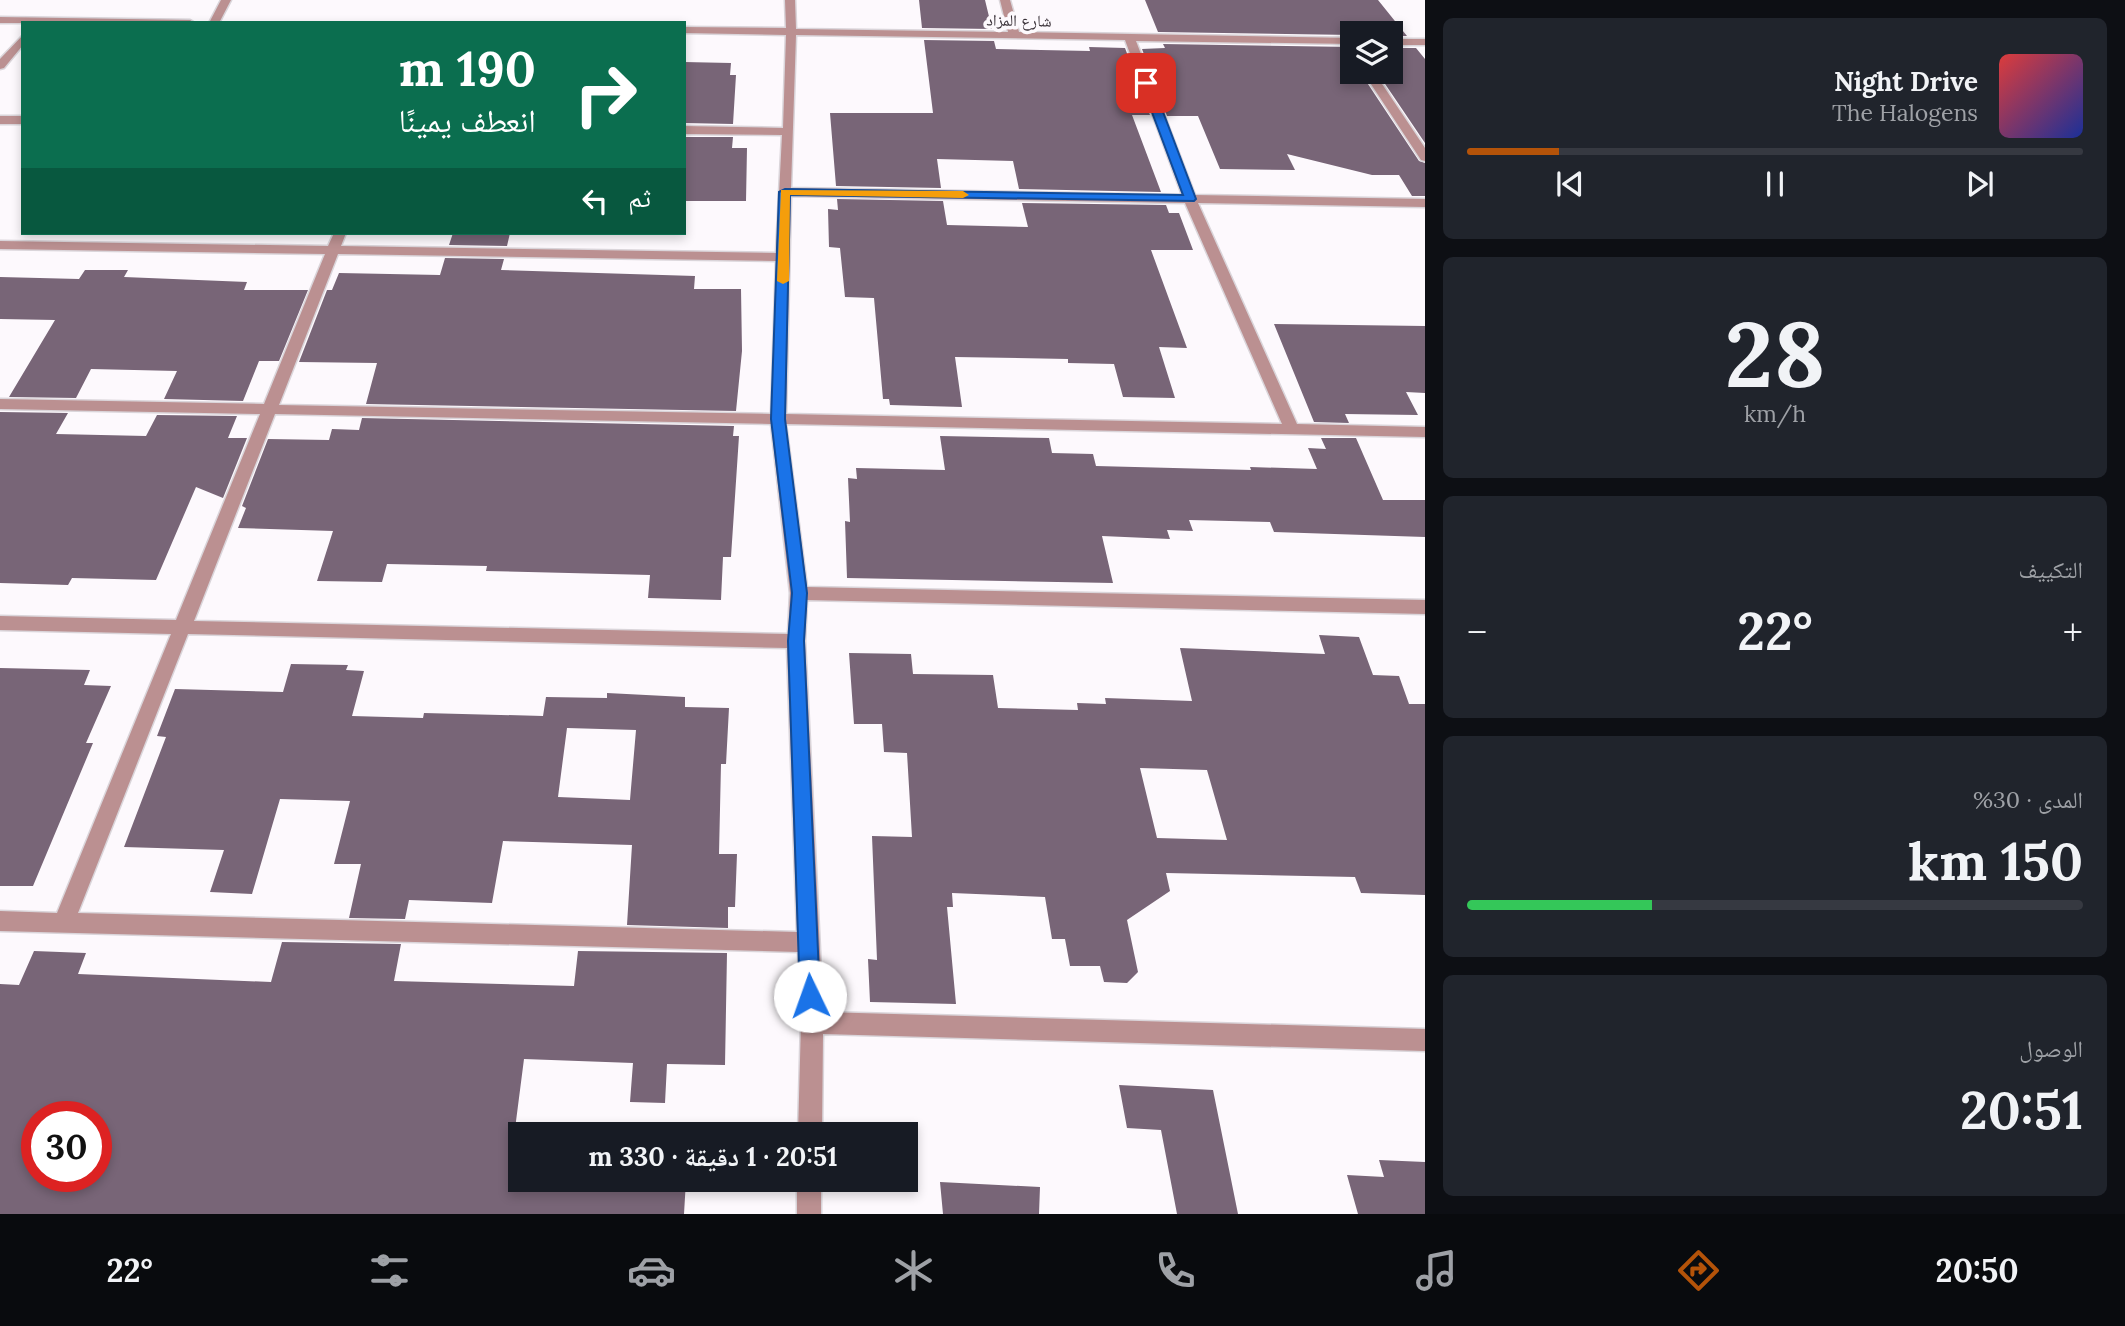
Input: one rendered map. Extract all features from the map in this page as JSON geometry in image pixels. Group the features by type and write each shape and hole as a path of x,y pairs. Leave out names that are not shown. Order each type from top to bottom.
{"street":[{"path":"215,21 226,0"},
{"path":"790,0 792,65 778,419 799,593 796,641 812,1023 810,1122"},
{"path":"1005,0 1014,35"},
{"path":"0,20 21,21"},
{"name":"شارع المزاد","path":"686,30 1340,43"},
{"path":"1129,37 1190,199 1292,430"},
{"path":"0,66 21,40"},
{"path":"1403,42 1425,42"},
{"path":"1377,84 1425,157"},
{"path":"0,120 21,120"},
{"path":"686,130 788,132"},
{"path":"785,192 1425,204"},
{"path":"64,922 339,235"},
{"path":"0,245 783,257"},
{"path":"0,404 1425,432"},
{"path":"799,593 1425,607"},
{"path":"0,623 796,641"},
{"path":"0,921 807,942"},
{"path":"812,1023 1425,1040"},
{"path":"809,1192 809,1214"}],"building":[{"path":"919,0 985,0 992,29 922,28"},
{"path":"1145,0 1378,0 1395,21 1340,21 1340,35 1158,32"},
{"path":"924,40 994,41 996,49 1090,51 1089,47 1125,48 1150,115 1132,115 1161,192 1019,189 1013,161 937,159 941,188 836,186 830,113 933,113"},
{"path":"1163,44 1340,47 1340,84 1368,84 1419,161 1425,163 1425,196 1412,196 1399,175 1372,175 1287,154 1295,170 1220,169 1198,116 1167,116 1142,49 1165,48"},
{"path":"1403,48 1416,48 1425,59 1425,143 1385,84 1403,84"},
{"path":"686,62 731,63 730,75 736,75 733,124 686,123"},
{"path":"686,137 733,137 732,148 747,148 746,201 686,201"},
{"path":"837,199 943,201 947,225 1028,227 1022,203 1166,205 1169,213 1179,213 1193,250 1151,250 1187,348 1159,347 1175,398 1123,397 1114,364 1068,363 1068,359 955,357 962,407 890,405 889,399 883,399 874,298 845,297 840,248 829,247 828,209 838,210"},
{"path":"452,235 510,235 507,246 449,245"},
{"path":"445,258 504,259 501,270 695,276 694,289 741,289 742,351 736,411 366,404 377,363 299,362 327,290 332,290 339,273 440,275"},
{"path":"85,270 128,270 124,277 247,282 244,290 308,290 279,361 259,361 243,401 164,399 177,371 91,369 76,398 9,397 55,320 0,319 0,277 79,279"},
{"path":"1274,324 1425,326 1425,393 1406,392 1418,415 1345,414 1349,423 1314,422"},
{"path":"0,412 68,413 56,434 146,436 157,415 237,416 228,438 247,438 223,498 196,487 156,580 72,578 68,585 0,583"},
{"path":"362,418 734,426 733,436 739,436 731,557 723,557 721,600 648,598 650,575 486,571 487,566 387,564 382,582 317,581 333,531 238,528 246,508 242,506 268,439 329,440 332,429 359,430"},
{"path":"940,436 1049,438 1052,453 1093,454 1096,466 1251,470 1250,467 1317,469 1308,448 1326,449 1321,438 1356,438 1383,500 1425,500 1425,537 1274,532 1270,522 1189,520 1193,531 1167,530 1170,539 1102,536 1113,583 847,578 845,521 850,522 848,478 857,479 856,468 945,470"},
{"path":"1319,635 1359,637 1373,675 1399,676 1409,704 1425,704 1425,895 1361,893 1355,877 1166,873 1170,891 1127,920 1138,972 1127,983 1104,982 1100,966 1070,966 1065,939 1052,939 1045,897 952,893 953,907 947,907 956,1004 870,1002 868,959 877,960 872,836 912,837 907,753 884,752 882,724 854,724 849,653 911,654 913,674 993,675 998,708 1078,710 1077,703 1106,704 1105,698 1192,701 1180,648 1325,654","holes":["1140,768 1207,770 1227,840 1157,838"]},
{"path":"291,664 348,665 346,670 364,671 352,716 423,718 424,713 543,716 546,697 607,698 607,693 685,697 685,707 729,708 726,764 721,764 719,854 737,854 735,907 728,907 728,928 627,925 632,845 503,841 492,903 409,900 405,919 349,918 361,864 334,864 350,801 280,799 252,894 210,892 224,850 124,847 166,737 157,736 175,689 283,692","holes":["567,728 636,730 630,800 558,797"]},
{"path":"0,668 90,670 84,685 111,686 86,743 93,743 33,886 0,886"},
{"path":"282,942 401,944 394,981 574,986 578,951 727,953 725,1065 667,1064 665,1103 630,1102 633,1063 524,1059 516,1122 508,1122 508,1192 685,1192 684,1214 0,1214 0,984 19,985 34,951 86,953 78,974 271,982"},
{"path":"1119,1085 1213,1090 1238,1214 1177,1214 1161,1130 1127,1128"},
{"path":"1379,1160 1425,1162 1425,1214 1358,1214 1347,1175 1384,1177"},
{"path":"940,1182 1040,1187 1039,1214 943,1214"}],"slow traffic":[{"path":"783,281 785,192 963,195"}],"route":[{"path":"810,996 796,641 799,593 778,419 785,192 1190,199 1146,83"}]}
